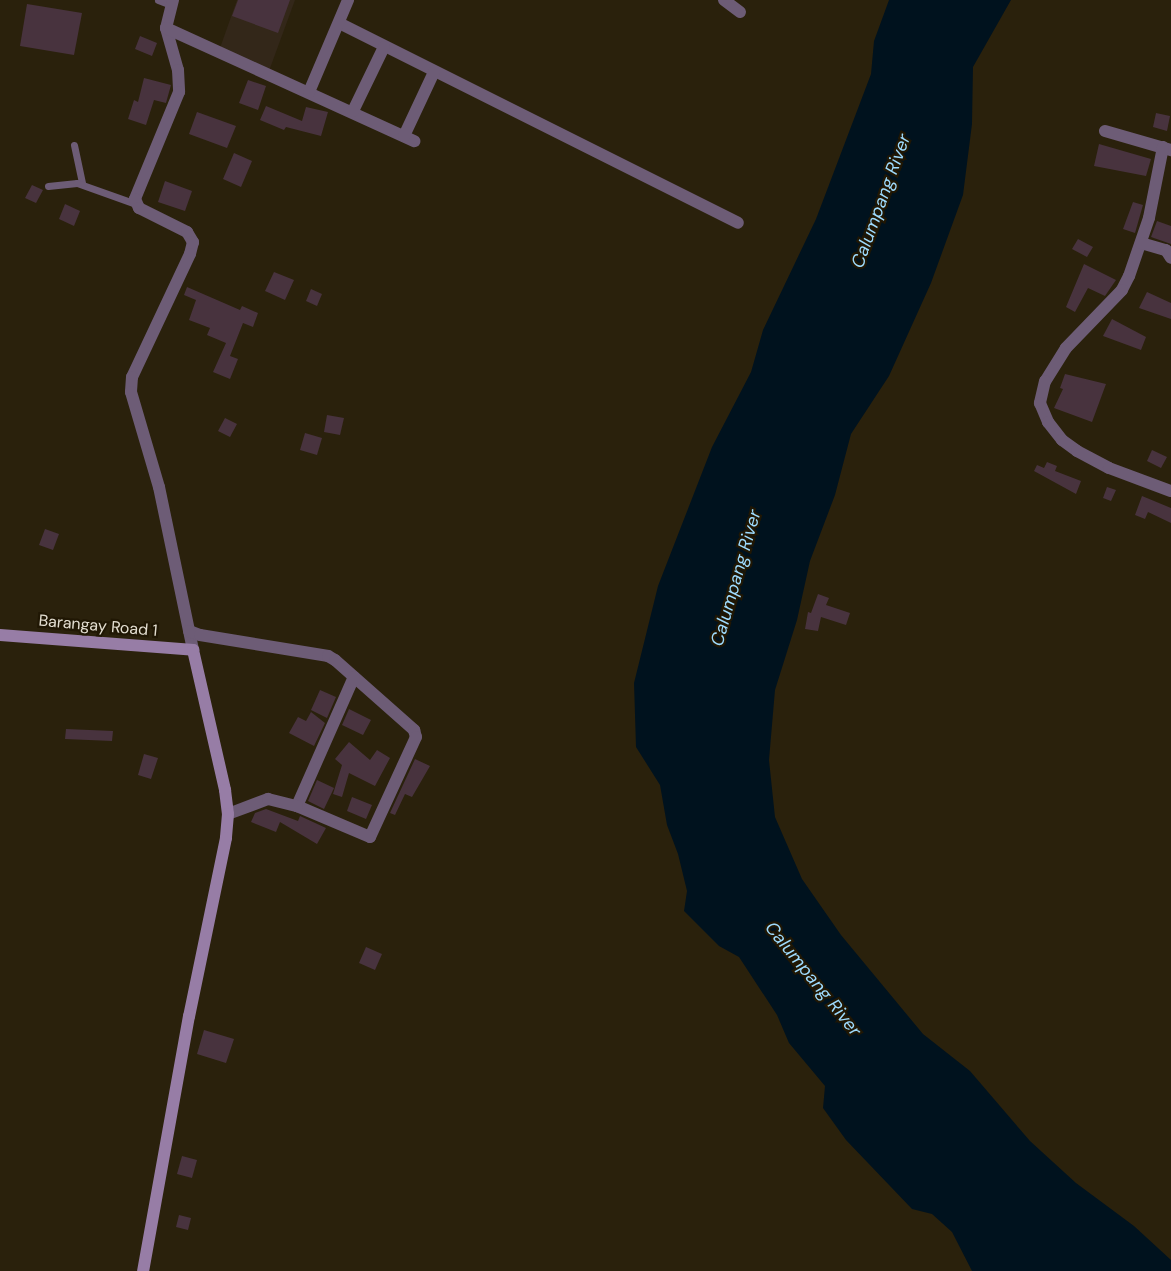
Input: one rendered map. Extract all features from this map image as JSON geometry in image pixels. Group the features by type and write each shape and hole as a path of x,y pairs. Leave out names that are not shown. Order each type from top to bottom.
{"street":[{"path":"309,92 348,0"},
{"path":"724,0 740,12"},
{"path":"143,1271 188,1016 226,838 228,814 157,479 134,407 130,384 190,254 192,239 187,232 143,211 136,204 135,194 179,92 178,70 166,28 172,3"},
{"path":"339,23 738,223"},
{"path":"166,28 353,111 409,138 434,72"},
{"path":"353,111 384,47"},
{"path":"1105,131 1167,148 1141,243 1122,290 1066,348 1045,381 1040,403 1048,422 1062,440 1077,451 1109,468 1171,491"},
{"path":"1141,243 1166,250 1171,258"},
{"path":"190,631 200,636 328,656 416,733 373,834 367,838 297,806 268,800 228,814"},
{"name":"Barangay Road 1","path":"0,635 193,650"},
{"path":"297,806 354,677"}],"lane":[{"path":"158,0 172,3"},
{"path":"74,145 82,184"},
{"path":"48,186 69,182 82,184 136,204"}],"shaded area":[{"path":"237,0 295,0 269,71 220,48"}],"water":[{"name":"Calumpang River","path":"889,0 1011,0 973,67 972,124 963,195 931,283 889,376 851,434 835,495 810,561 797,620 775,690 769,760 775,817 802,879 841,935 923,1034 970,1071 1030,1141 1076,1183 1134,1226 1171,1260 1171,1271 972,1271 952,1232 932,1214 912,1209 846,1140 823,1108 825,1086 789,1043 777,1015 739,957 719,946 684,911 687,891 678,854 667,825 660,785 636,747 634,683 658,586 712,447 751,372 763,330 816,219 871,74 874,41"}],"building":[{"path":"238,0 290,0 278,33 232,16"},
{"path":"27,4 82,13 74,55 20,46"},
{"path":"140,36 157,43 152,56 135,49"},
{"path":"144,78 171,85 166,103 154,100 146,125 128,119 134,100 138,102"},
{"path":"248,80 266,86 258,110 239,103"},
{"path":"266,106 302,121 306,107 328,112 321,136 286,127 284,130 260,120"},
{"path":"197,112 236,126 227,148 189,134"},
{"path":"1156,113 1170,116 1167,131 1153,127"},
{"path":"1099,144 1151,159 1146,176 1094,166"},
{"path":"234,153 252,161 241,187 223,179"},
{"path":"165,181 192,191 185,211 158,202"},
{"path":"32,185 43,190 36,203 25,198"},
{"path":"1133,202 1143,205 1135,233 1123,229"},
{"path":"65,204 80,211 74,226 59,219"},
{"path":"1157,221 1171,226 1171,244 1151,237"},
{"path":"1078,239 1093,247 1087,257 1072,249"},
{"path":"1084,264 1116,280 1105,296 1088,288 1075,312 1066,307"},
{"path":"274,272 294,280 285,300 265,291"},
{"path":"187,287 240,310 242,306 258,313 253,327 243,323 230,356 238,359 230,379 213,372 226,343 207,335 210,328 189,320 196,300 184,295"},
{"path":"311,289 322,294 317,306 306,301"},
{"path":"1147,292 1171,303 1171,319 1139,308"},
{"path":"1112,319 1146,337 1141,350 1103,336"},
{"path":"1065,374 1106,384 1092,422 1054,408 1063,389 1060,388"},
{"path":"327,415 344,418 340,435 324,432"},
{"path":"225,418 237,424 230,437 218,431"},
{"path":"305,433 322,438 317,455 300,450"},
{"path":"1152,450 1167,457 1161,468 1147,461"},
{"path":"1047,462 1057,466 1055,471 1081,481 1076,494 1034,471 1037,465 1044,468"},
{"path":"1107,487 1116,490 1111,501 1103,498"},
{"path":"1142,496 1171,508 1171,523 1148,512 1145,519 1135,515"},
{"path":"45,529 59,534 53,550 39,545"},
{"path":"818,594 829,598 826,605 850,613 846,625 821,617 818,631 805,629 808,612 811,613"},
{"path":"320,690 336,697 327,718 311,710"},
{"path":"349,709 371,720 363,735 342,725"},
{"path":"311,712 325,723 314,746 289,733 298,717 306,721"},
{"path":"66,729 113,731 112,741 65,739"},
{"path":"349,742 370,760 377,750 390,758 375,786 349,773 342,797 333,794 342,765 335,759"},
{"path":"144,754 158,758 151,779 138,775"},
{"path":"415,759 430,766 412,797 405,794 395,815 390,813"},
{"path":"317,780 334,788 324,809 308,801"},
{"path":"352,797 372,805 366,819 347,811"},
{"path":"266,809 298,821 300,816 326,828 317,844 280,822 276,832 251,822 255,813"},
{"path":"366,947 382,954 375,970 359,963"},
{"path":"204,1030 234,1039 226,1063 197,1054"},
{"path":"182,1156 197,1160 192,1178 177,1174"},
{"path":"179,1215 191,1218 188,1230 176,1227"}]}
